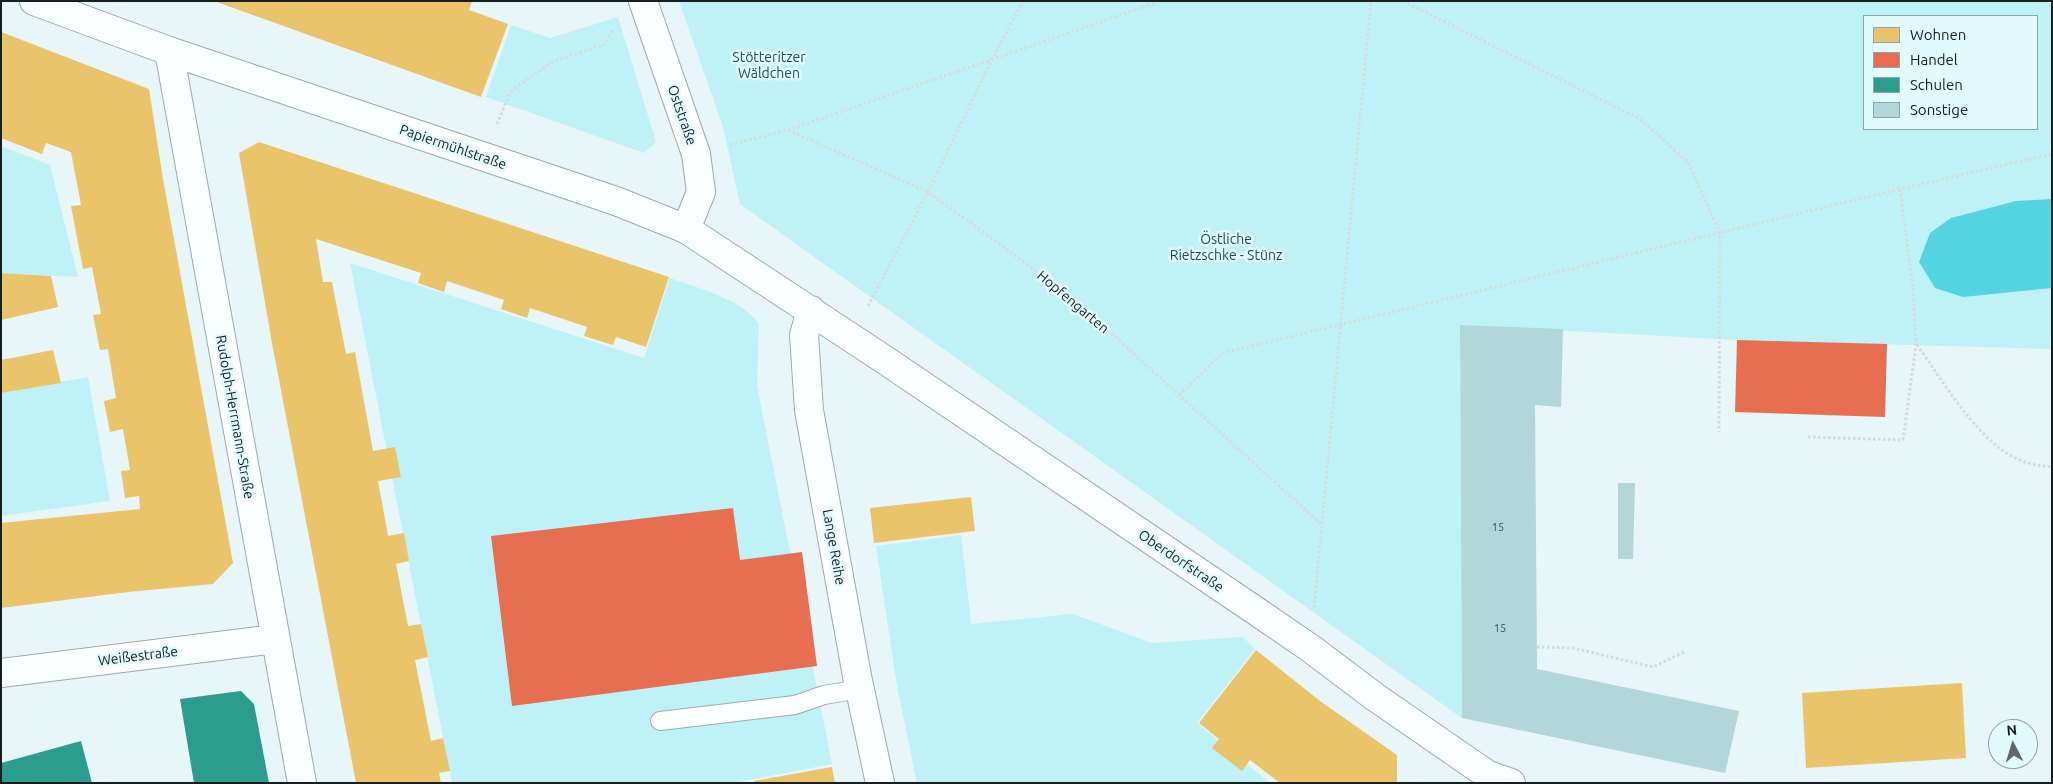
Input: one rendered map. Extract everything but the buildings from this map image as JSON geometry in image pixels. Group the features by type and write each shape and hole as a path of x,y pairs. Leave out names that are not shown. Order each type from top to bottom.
{"street":[{"name":"Papiermühlstraße","path":"34,1 169,51 616,201 686,229 851,338"},
{"name":"Oststraße","path":"643,1 696,154 701,192 686,229"},
{"name":"Rudolph-Herrmann-Straße","path":"169,51 302,783"},
{"name":"Lange Reihe","path":"811,310 804,335 810,410 860,688 880,783"},
{"name":"Oberdorfstraße","path":"851,338 1310,648 1375,697 1494,780"},
{"name":"Weißestraße","path":"1,673 275,639"}],"lane":[{"path":"660,721 795,705 824,695 860,688"}],"path":[{"path":"851,338 928,192 992,59 1023,1"},
{"path":"696,154 788,130 1161,1"},
{"path":"1310,648 1371,1"},
{"path":"1403,1 1640,119 1688,162 1720,233 1719,432"},
{"path":"484,157 510,92 552,62 605,44 614,28"},
{"name":"Hopfengarten","path":"788,130 928,192 1068,294 1322,524"},
{"path":"1179,395 1223,353 1900,188 2052,154"},
{"path":"1808,437 1903,440 1916,345 1914,287 1900,188"},
{"path":"1916,345 1976,426 2003,451 2025,462 2052,468"},
{"path":"1537,647 1573,648 1653,667 1684,652"}],"green space":[{"name":"Östliche Rietzschke - Stünz","path":"679,1 2052,1 2052,349 1737,340 1460,325 1462,718 740,204 723,127"},
{"path":"618,17 656,142 644,153 486,97 511,25 550,38"},
{"path":"1,146 50,165 78,277 1,273"},
{"path":"350,263 644,358 670,278 719,295 752,315 759,324 757,386 832,764 733,783 452,783"},
{"path":"88,377 110,501 1,516 1,393"},
{"path":"961,535 971,624 1073,614 1152,643 1243,637 1255,649 1197,723 1270,783 917,783 897,686 876,546"}],"water":[{"path":"2052,199 2052,288 1963,297 1935,288 1919,262 1930,233 1951,218 2016,201"}],"park label":[{"name":"Stötteritzer Wäldchen","path":"769,66"}]}
